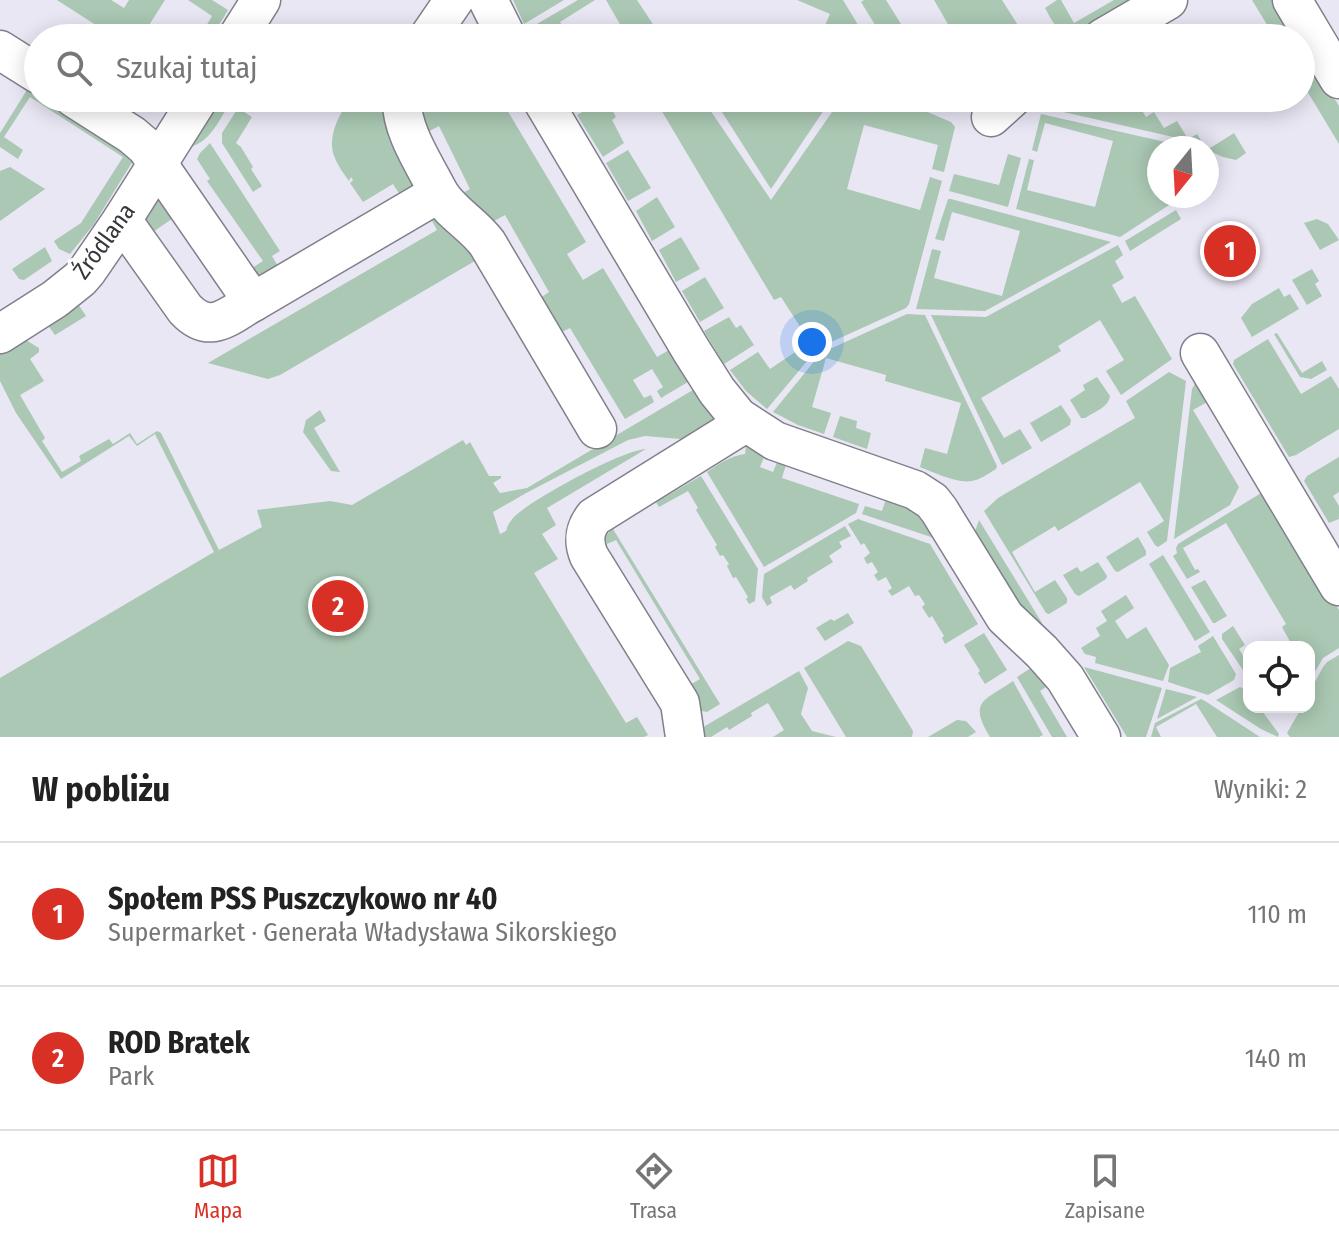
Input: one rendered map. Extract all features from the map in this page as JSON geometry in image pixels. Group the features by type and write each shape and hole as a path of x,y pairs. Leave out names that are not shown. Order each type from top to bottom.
{"street":[{"path":"246,24 261,0"},
{"path":"438,24 454,0"},
{"path":"488,0 500,24"},
{"path":"1127,24 1168,0"},
{"path":"1292,0 1306,24"},
{"path":"1315,39 1339,79"},
{"path":"0,50 24,65"},
{"path":"95,112 140,141 253,302"},
{"name":"Źródlana","path":"0,334 80,279 122,220 190,112"},
{"path":"402,112 406,127 439,193 487,243 597,429"},
{"path":"549,112 724,401 745,423 775,441 905,486 932,501 998,607 1065,678 1101,737"},
{"path":"122,220 185,309 192,317 209,324 217,323 439,193"},
{"path":"1200,353 1339,586"},
{"path":"685,737 680,703 589,556 584,539 594,517 745,423"}],"green space":[{"path":"57,0 111,0 124,8 129,0 165,0 150,24 94,24"},
{"path":"188,0 212,0 228,10 220,24 207,24 212,16"},
{"path":"513,0 564,0 524,24"},
{"path":"578,0 595,0 561,24 537,24"},
{"path":"606,0 637,0 653,24 620,24"},
{"path":"797,0 843,0 858,24 826,24 830,14"},
{"path":"886,0 901,24 874,24 861,2"},
{"path":"934,0 1002,0 1017,24 948,24"},
{"path":"1061,0 1074,23 1114,0 1136,0 1097,24 1055,24 1045,8"},
{"path":"1252,0 1275,0 1290,24 1267,24"},
{"path":"1315,66 1339,106 1339,144 1315,104"},
{"path":"24,95 24,106 4,137 23,150 18,159 0,147 0,133"},
{"path":"53,112 75,112 136,156 94,224 70,254 59,249 54,241 81,223 123,157"},
{"path":"206,112 225,112 209,135 190,147"},
{"path":"235,112 244,112 252,117 236,143 262,186 253,192 222,143 222,133"},
{"path":"342,112 398,112 420,178 404,201 393,184 363,202 350,183 353,180 351,177 349,181 338,164 333,150 333,134"},
{"path":"416,112 508,112 586,242 567,254 583,280 603,268 657,357 674,347 693,379 661,398 657,391 663,387 652,369 633,380 644,398 651,395 654,402 625,419 570,328 562,332 551,311 537,307 534,302 549,292 505,215 485,226 453,198 470,189 439,126 422,135"},
{"path":"582,112 613,112 616,117 612,120 624,143 603,157 577,115"},
{"path":"662,112 711,112 771,200 832,112 928,112 951,122 955,127 944,172 932,169 938,145 864,125 847,189 920,210 930,177 942,181 909,304 818,348 767,409 746,391 730,370 758,352 770,369 810,342 781,297 774,300"},
{"path":"722,112 823,112 771,189"},
{"path":"1064,112 1143,112 1146,117 1154,112 1164,128 1177,121 1186,136 1169,136"},
{"path":"1041,114 1147,138 1147,208 1165,208 1120,237 1016,209 1029,159 1034,160 1027,190 1095,207 1113,141 1045,123 1037,152 1032,150"},
{"path":"1234,133 1246,153 1236,160 1223,157 1219,155 1219,142"},
{"path":"210,143 280,251 272,256 282,273 265,281 246,272 263,261 207,181 210,179 197,159"},
{"path":"628,150 651,188 628,201 606,163"},
{"path":"1008,154 1021,158 1008,207 949,191 954,174 999,185"},
{"path":"10,167 45,189 0,221 0,171"},
{"path":"657,197 675,227 652,241 636,211"},
{"path":"154,198 161,198 179,214 147,236 142,210"},
{"path":"948,199 1111,242 985,311 916,309 932,249 941,251 934,278 1002,296 1020,231 952,212 944,241 935,239"},
{"path":"1176,210 1181,219 1130,251 1125,241"},
{"path":"433,216 480,258 280,375 268,379 208,363 437,230 430,217"},
{"path":"1317,219 1328,224 1339,240 1320,250 1304,223"},
{"path":"681,237 700,269 676,282 659,250"},
{"path":"1118,245 1123,255 1115,261 1124,278 1112,285 1122,303 1135,296 1172,359 1121,395 1106,371 1124,360 1100,320 1058,346 1061,351 981,398 1004,438 1020,429 1032,448 1002,465 931,315 986,317"},
{"path":"45,247 52,261 24,280 19,279 12,269"},
{"path":"1312,269 1322,296 1307,305 1292,280"},
{"path":"705,277 724,308 700,322 682,291"},
{"path":"1279,288 1284,297 1290,294 1299,309 1252,337 1241,318 1252,304"},
{"path":"78,304 86,316 55,335 47,324"},
{"path":"907,314 925,315 997,466 978,479 960,481 920,467 925,448 947,454 961,403 885,381 886,375 826,358 812,407 831,413 824,434 773,412 821,353"},
{"path":"729,317 736,328 741,325 754,345 724,364 704,331"},
{"path":"1277,333 1302,373 1322,361 1327,370 1311,379 1300,377 1274,334"},
{"path":"24,339 39,348 39,352 30,359 44,381 20,395 45,438 42,441 62,472 81,461 79,456 109,439 113,444 130,433 137,444 157,431 161,433 219,550 262,527 257,510 330,501 352,505 463,440 466,445 470,442 489,476 501,476 493,483 500,493 527,488 698,387 716,417 713,426 692,440 645,436 628,440 493,512 500,534 506,531 516,515 560,487 599,466 646,449 547,508 556,525 542,534 558,559 534,573 626,723 637,717 648,735 0,737 0,678 214,552 155,434 137,446 129,436 61,479 16,413 0,381 0,348"},
{"path":"1268,339 1301,394 1331,376 1339,389 1339,429 1289,457 1233,364 1234,360"},
{"path":"1169,372 1186,381 1167,541 1158,547 1147,532 1164,521 1140,482 1058,531 1055,526 1012,552 1035,592 1055,580 1067,598 1067,603 1046,613 984,511 998,498 1135,418 1126,401"},
{"path":"1097,377 1110,396 1109,400 1100,409 1081,418 1070,400 1085,390 1083,385"},
{"path":"1197,380 1211,400 1193,410 1239,487 1230,505 1174,539 1192,389"},
{"path":"1061,405 1071,420 1070,425 1041,442 1030,423"},
{"path":"320,410 326,421 314,428 340,472 331,471 303,432 306,420"},
{"path":"840,416 857,421 856,428 871,433 867,449 833,437"},
{"path":"746,445 767,450 760,467 773,472 780,455 788,458 782,478 859,504 856,513 764,567 707,472 730,458 745,454"},
{"path":"1339,457 1339,492 1333,496 1339,506 1339,519 1329,523 1304,481 1307,476"},
{"path":"701,476 758,569 755,601 749,604 748,597 727,566 729,564 715,547 717,545 688,491 659,507 656,502"},
{"path":"1266,490 1339,610 1339,648 1323,658 1315,670 1315,641 1290,641 1282,627 1286,624 1226,523 1183,548 1195,570 1200,572 1187,579 1173,556 1177,553 1178,544"},
{"path":"888,493 912,501 991,616 984,620 934,538 862,514 865,506 882,511"},
{"path":"858,519 930,544 978,624 945,644 944,636 932,616 929,618 922,607 925,604 919,595 915,596 909,586 892,596 888,591 892,588 886,577 878,581 874,575 878,572 872,562 867,564 864,558 870,553 848,524"},
{"path":"979,520 1042,623 1027,623 974,534"},
{"path":"845,526 851,536 839,542 842,547 829,556 833,562 794,590 791,585 770,597 772,603 767,606 762,597 764,574"},
{"path":"613,529 720,704 707,712 696,710 683,689 700,679 616,540 607,544 607,536"},
{"path":"1138,537 1146,555 1115,571 1106,557"},
{"path":"1163,555 1210,632 1195,641 1149,564"},
{"path":"1098,562 1106,579 1079,596 1075,594 1063,575 1077,567 1081,572"},
{"path":"1205,580 1227,616 1215,623 1191,587"},
{"path":"1126,595 1134,608 1115,621 1127,639 1146,627 1169,665 1163,681 1095,663 1096,657 1085,654 1081,648 1100,636 1096,628 1107,621 1101,611"},
{"path":"848,613 854,623 825,641 816,628"},
{"path":"1233,626 1243,642 1239,649 1243,655 1243,670 1222,639 1222,634"},
{"path":"984,633 1007,670 985,684 964,645"},
{"path":"1213,636 1236,674 1234,680 1208,695 1168,682 1170,668 1201,652 1198,646"},
{"path":"848,641 861,646 913,731 912,737 846,737 804,668"},
{"path":"1339,655 1339,737 1290,737 1287,733 1299,713 1315,713 1315,682 1327,662"},
{"path":"1037,664 1054,682 1040,691 1067,737 1052,737 1017,677"},
{"path":"1084,667 1162,688 1146,737 1127,737"},
{"path":"799,671 808,688 801,714 812,731 836,737 773,737 784,730 768,703 729,730 727,727 711,737 701,737 705,726"},
{"path":"1013,681 1043,735 990,737 983,725 980,716 982,703"},
{"path":"1240,687 1243,689 1243,713 1263,713 1279,734 1278,737 1261,729 1216,700"},
{"path":"1166,689 1197,697 1157,719"},
{"path":"1201,699 1260,737 1217,737 1196,704 1156,727 1161,737 1151,737 1155,723"},
{"path":"957,720 966,721 976,732 968,737 928,737"}],"place":[{"name":"Społem PSS Puszczykowo nr 40","path":"1230,251"},
{"name":"ROD Bratek","path":"338,606"}]}
